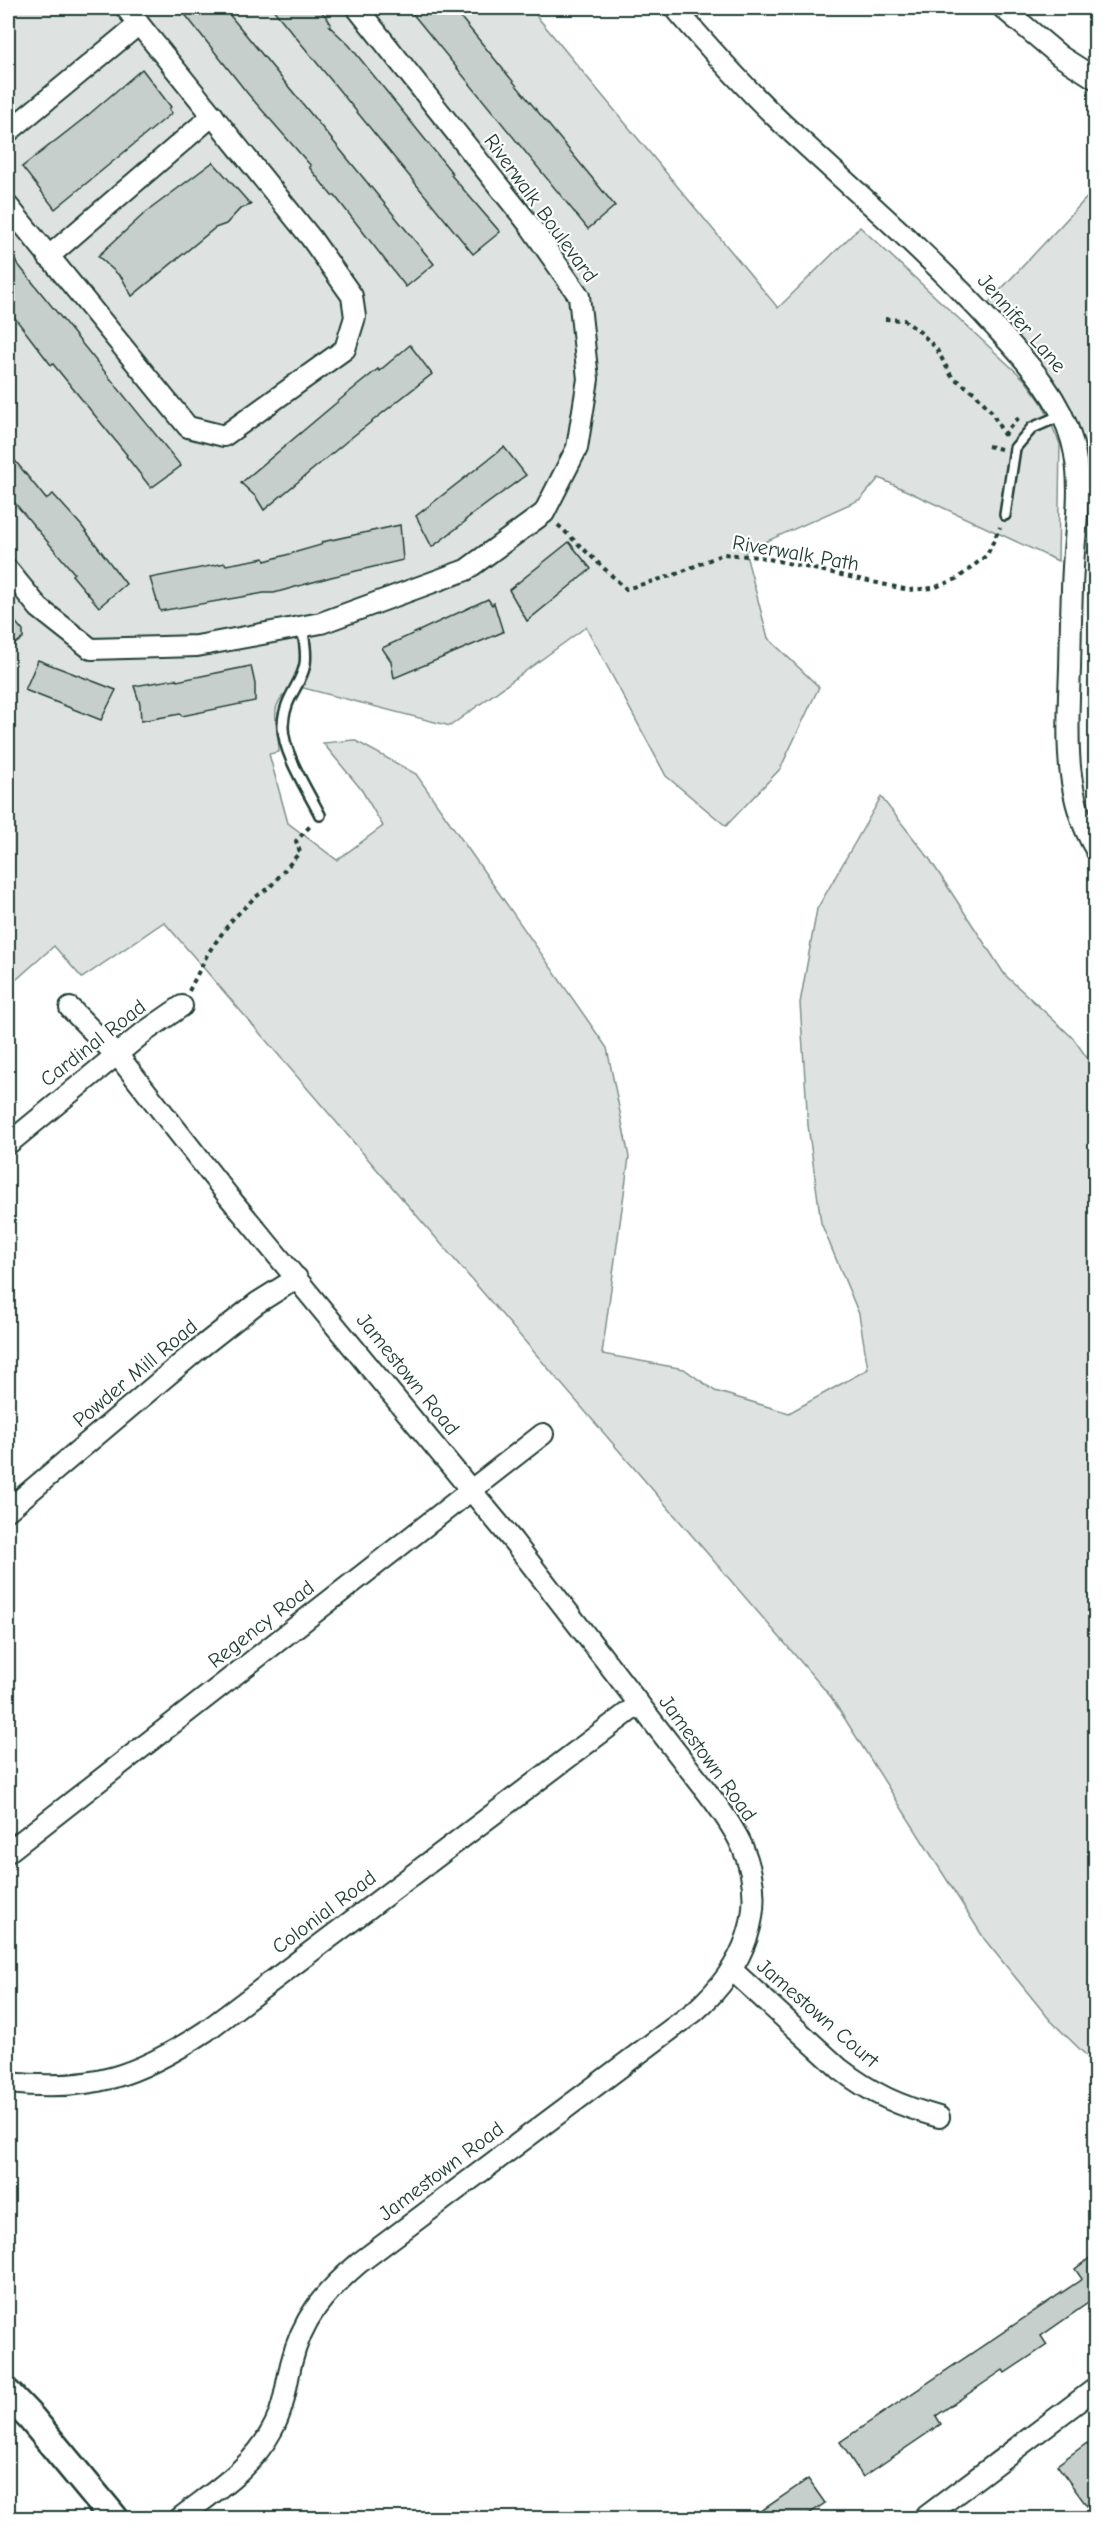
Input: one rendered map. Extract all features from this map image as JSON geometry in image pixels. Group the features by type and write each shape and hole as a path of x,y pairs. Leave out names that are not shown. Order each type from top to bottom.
{"street":[{"path":"8,206 188,427 224,436 345,349 355,317 352,296 311,238 126,8"},
{"name":"Riverwalk Boulevard","path":"8,570 39,608 91,649 197,646 321,623 466,570 544,513 578,448 588,379 579,296 528,223 357,8"},
{"name":"Jennifer Lane","path":"675,8 720,60 783,124 956,284 1049,391 1062,415 1072,441 1079,495 1073,580 1068,758 1078,814 1095,850"},
{"path":"1003,8 1060,56 1095,79"},
{"path":"8,132 139,24"},
{"path":"48,257 213,115"},
{"name":"Cardinal Road","path":"8,1144 116,1055 182,1005"},
{"name":"Jamestown Road","path":"70,1008 116,1055 530,1562 716,1803 742,1846 748,1862 754,1897 751,1922 744,1948 715,1994 359,2263 322,2297 308,2317 297,2339 281,2409 260,2449 245,2466 180,2518"},
{"name":"Powder Mill Road","path":"8,1510 196,1351 257,1303 297,1278"},
{"name":"Regency Road","path":"8,1852 543,1434"},
{"name":"Colonial Road","path":"8,2083 47,2087 88,2084 128,2075 167,2056 206,2031 639,1704"},
{"name":"Jamestown Court","path":"732,1970 859,2084 900,2106 939,2117"},
{"path":"924,2518 1095,2388"},
{"path":"8,2394 31,2418 114,2518"}],"lane":[{"path":"1005,515 1014,448 1032,428 1062,415"},
{"path":"302,627 306,647 305,666 287,700 282,726 288,751 320,815"}],"path":[{"path":"885,319 904,320 920,332 936,348 952,376 975,393 991,411 1004,435 1002,450 988,446"},
{"name":"Riverwalk Path","path":"544,513 626,589 674,575 723,554 760,557 909,590 933,588 957,579 987,555 1005,515"},
{"path":"182,1005 208,953 231,921 254,898 270,887 300,852 296,841 320,815"}],"shaded area":[{"path":"8,8 530,8 778,308 860,227 1025,380 1042,403 1060,444 1058,561 879,478 861,499 745,551 768,638 819,687 780,769 726,826 666,776 586,627 450,726 296,686 286,693 277,707 279,752 269,754 288,823 337,860 383,826 361,789 323,743 354,740 416,774 607,1048 629,1157 602,1354 684,1369 715,1391 789,1413 868,1369 859,1314 821,1223 808,1125 800,1003 817,909 881,797 929,858 1005,975 1073,1038 1095,1069 1095,2064 1050,2020 985,1940 831,1697 164,922 82,978 54,946 8,987"},
{"path":"1095,189 1095,553 1076,549 1065,406 976,316"}],"building":[{"path":"180,8 224,8 434,264 406,287 335,196 332,196 309,167 311,166 248,94"},
{"path":"272,8 317,8 325,15 331,24 329,26 349,45 453,174 451,175 500,232 473,254"},
{"path":"408,8 453,8 615,206 588,229"},
{"path":"142,69 171,107 169,109 172,113 55,209 22,167"},
{"path":"213,162 251,205 240,209 226,224 215,228 132,296 122,278 98,256 145,213"},
{"path":"8,252 181,466 151,488 127,455 53,364 51,365 8,309"},
{"path":"410,345 432,374 264,510 256,497 241,483 348,393"},
{"path":"504,447 526,475 432,547 416,516"},
{"path":"8,452 46,499 53,494 81,525 126,584 99,607 72,575 74,573 8,495"},
{"path":"400,525 403,560 274,593 160,611 150,578 225,563 226,565 264,558 265,561 321,545 322,542"},
{"path":"569,542 591,569 527,621 509,590"},
{"path":"488,599 492,605 494,603 503,632 394,678 391,661 382,648"},
{"path":"8,613 23,631 23,638 8,649"},
{"path":"38,660 116,690 101,720 25,690"},
{"path":"251,666 255,684 255,701 182,716 180,714 141,721 140,704 134,686 176,679 177,681"},
{"path":"1095,2254 1095,2298 1041,2336 1047,2345 1005,2373 1003,2370 936,2416 941,2424 863,2477 840,2442 1082,2279 1075,2269"},
{"path":"1087,2443 1095,2455 1095,2517 1057,2465"},
{"path":"808,2479 825,2503 803,2518 751,2518"}]}
